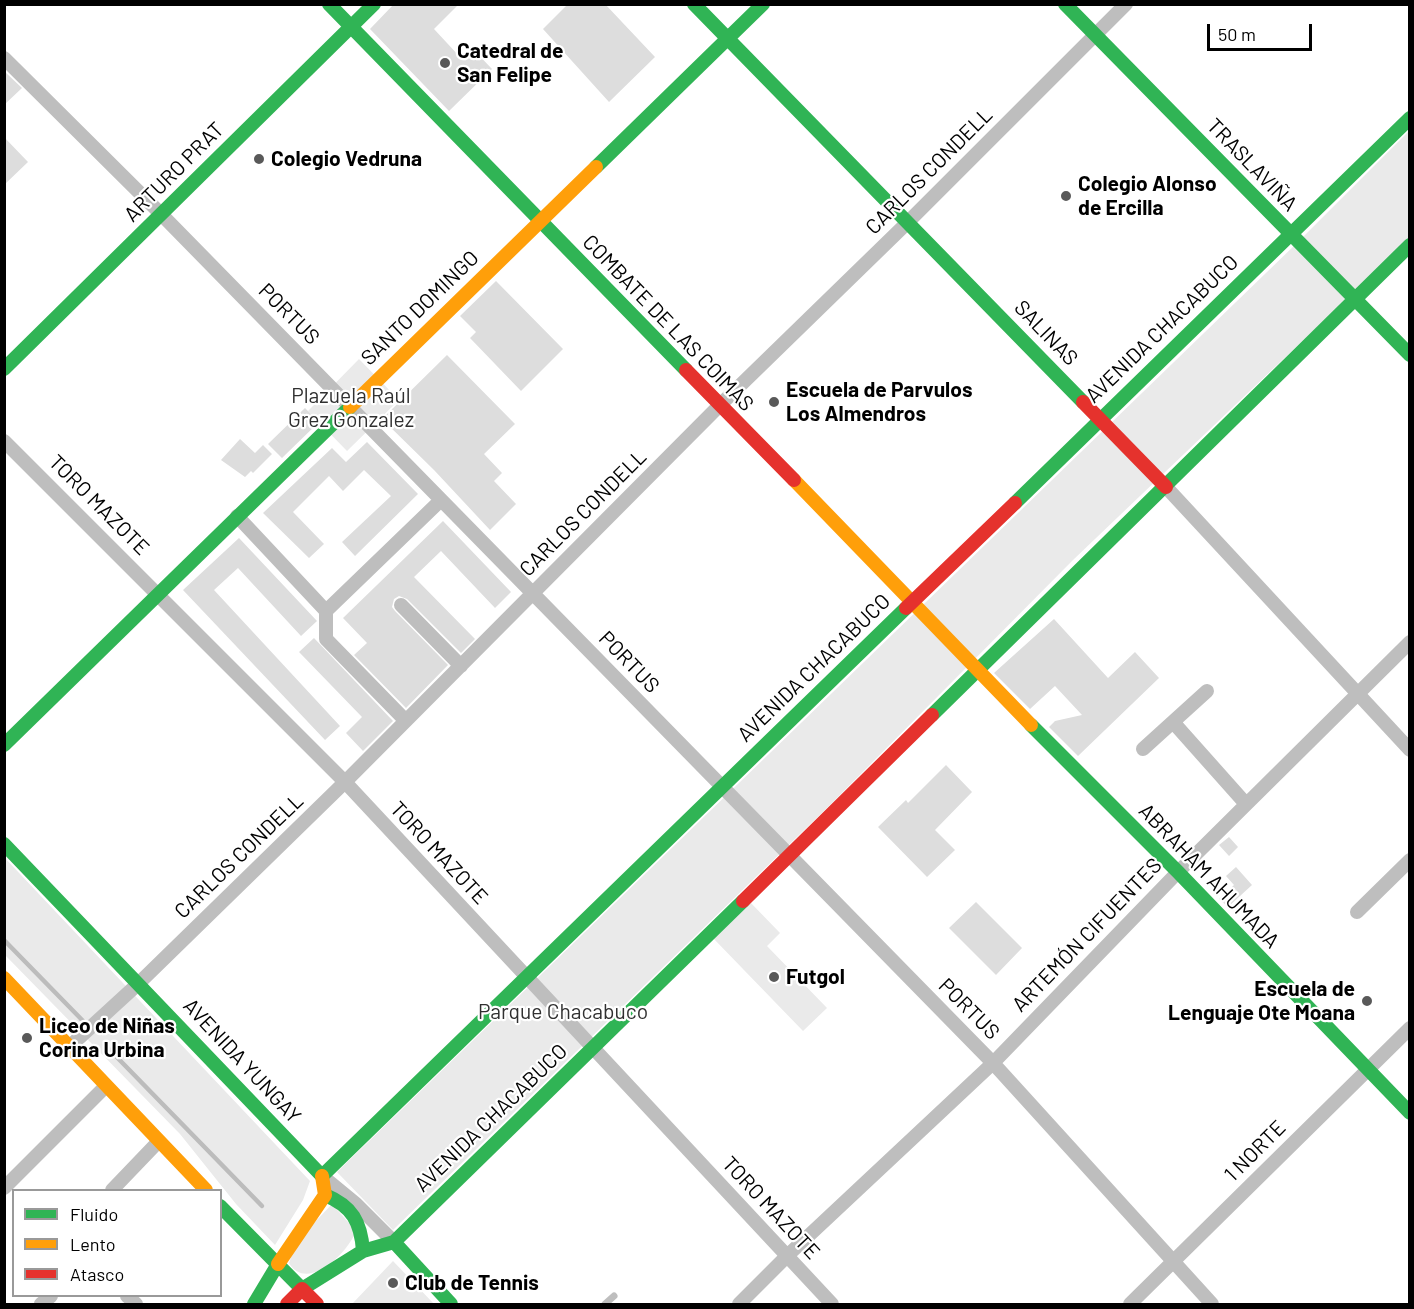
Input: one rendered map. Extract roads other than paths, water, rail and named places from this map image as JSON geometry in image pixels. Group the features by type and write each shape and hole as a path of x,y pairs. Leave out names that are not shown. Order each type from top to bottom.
{"main road":[{"name":"COMBATE DE LAS COIMAS","path":"330,4 719,406 912,601 976,670"},
{"name":"ARTURO PRAT","path":"4,369 374,4"},
{"name":"SALINAS","path":"694,4 1166,488"},
{"name":"SANTO DOMINGO","path":"4,745 764,4"},
{"name":"TRASLAVIÑA","path":"1065,4 1354,299 1407,347"},
{"name":"AVENIDA CHACABUCO","path":"322,1176 1410,118"},
{"name":"AVENIDA CHACABUCO","path":"287,1305 302,1289 363,1251 394,1242 790,858 976,670 1166,488 1410,245"},
{"name":"ABRAHAM AHUMADA","path":"976,670 1178,872 1410,1113"},
{"name":"AVENIDA YUNGAY","path":"4,844 322,1176"},
{"path":"4,978 204,1189"},
{"path":"254,1305 278,1264 325,1195 322,1176"},
{"path":"325,1195 343,1203 352,1211 362,1227 363,1251"},
{"path":"222,1207 317,1305"},
{"name":"AVENIDA YUNGAY","path":"394,1242 451,1305"}],"street":[{"name":"CARLOS CONDELL","path":"68,1048 139,983 345,782 719,406 908,222 1126,4"},
{"name":"PORTUS","path":"4,58 161,214 993,1063 1212,1305"},
{"name":"TORO MAZOTE","path":"4,441 345,782 788,1255 832,1305"},
{"name":"SALINAS","path":"1166,488 1410,750"},
{"path":"326,611 441,500"},
{"path":"237,516 326,611 326,639 405,720"},
{"path":"401,605 461,666"},
{"name":"ARTEMÓN CIFUENTES","path":"739,1305 788,1255 993,1063 1178,872 1410,642"},
{"path":"1143,749 1207,691"},
{"path":"1173,722 1246,804"},
{"path":"1357,912 1410,860"},
{"name":"1 NORTE","path":"1130,1305 1410,1028"},
{"path":"12,1187 105,1087"},
{"path":"114,1189 158,1142"},
{"name":"AVENIDA YUNGAY","path":"322,1176 356,1204 394,1242"}],"lane":[{"path":"605,1305 614,1296"}],"waterway":[{"path":"4,940 85,1023"},
{"path":"105,1045 262,1206"}],"place":[{"name":"Catedral de San Felipe","path":"445,63"},
{"name":"Colegio Vedruna","path":"259,159"},
{"name":"Colegio Alonso de Ercilla","path":"1066,196"},
{"name":"Escuela de Parvulos Los Almendros","path":"774,402"},
{"name":"Futgol","path":"774,977"},
{"name":"Escuela de Lenguaje Ote Moana","path":"1367,1001"},
{"name":"Liceo de Niñas Corina Urbina","path":"27,1038"},
{"name":"Club de Tennis","path":"393,1283"}],"park label":[{"name":"Plazuela Raúl Grez Gonzalez","path":"351,408"},
{"name":"Parque Chacabuco","path":"563,1012"}]}
